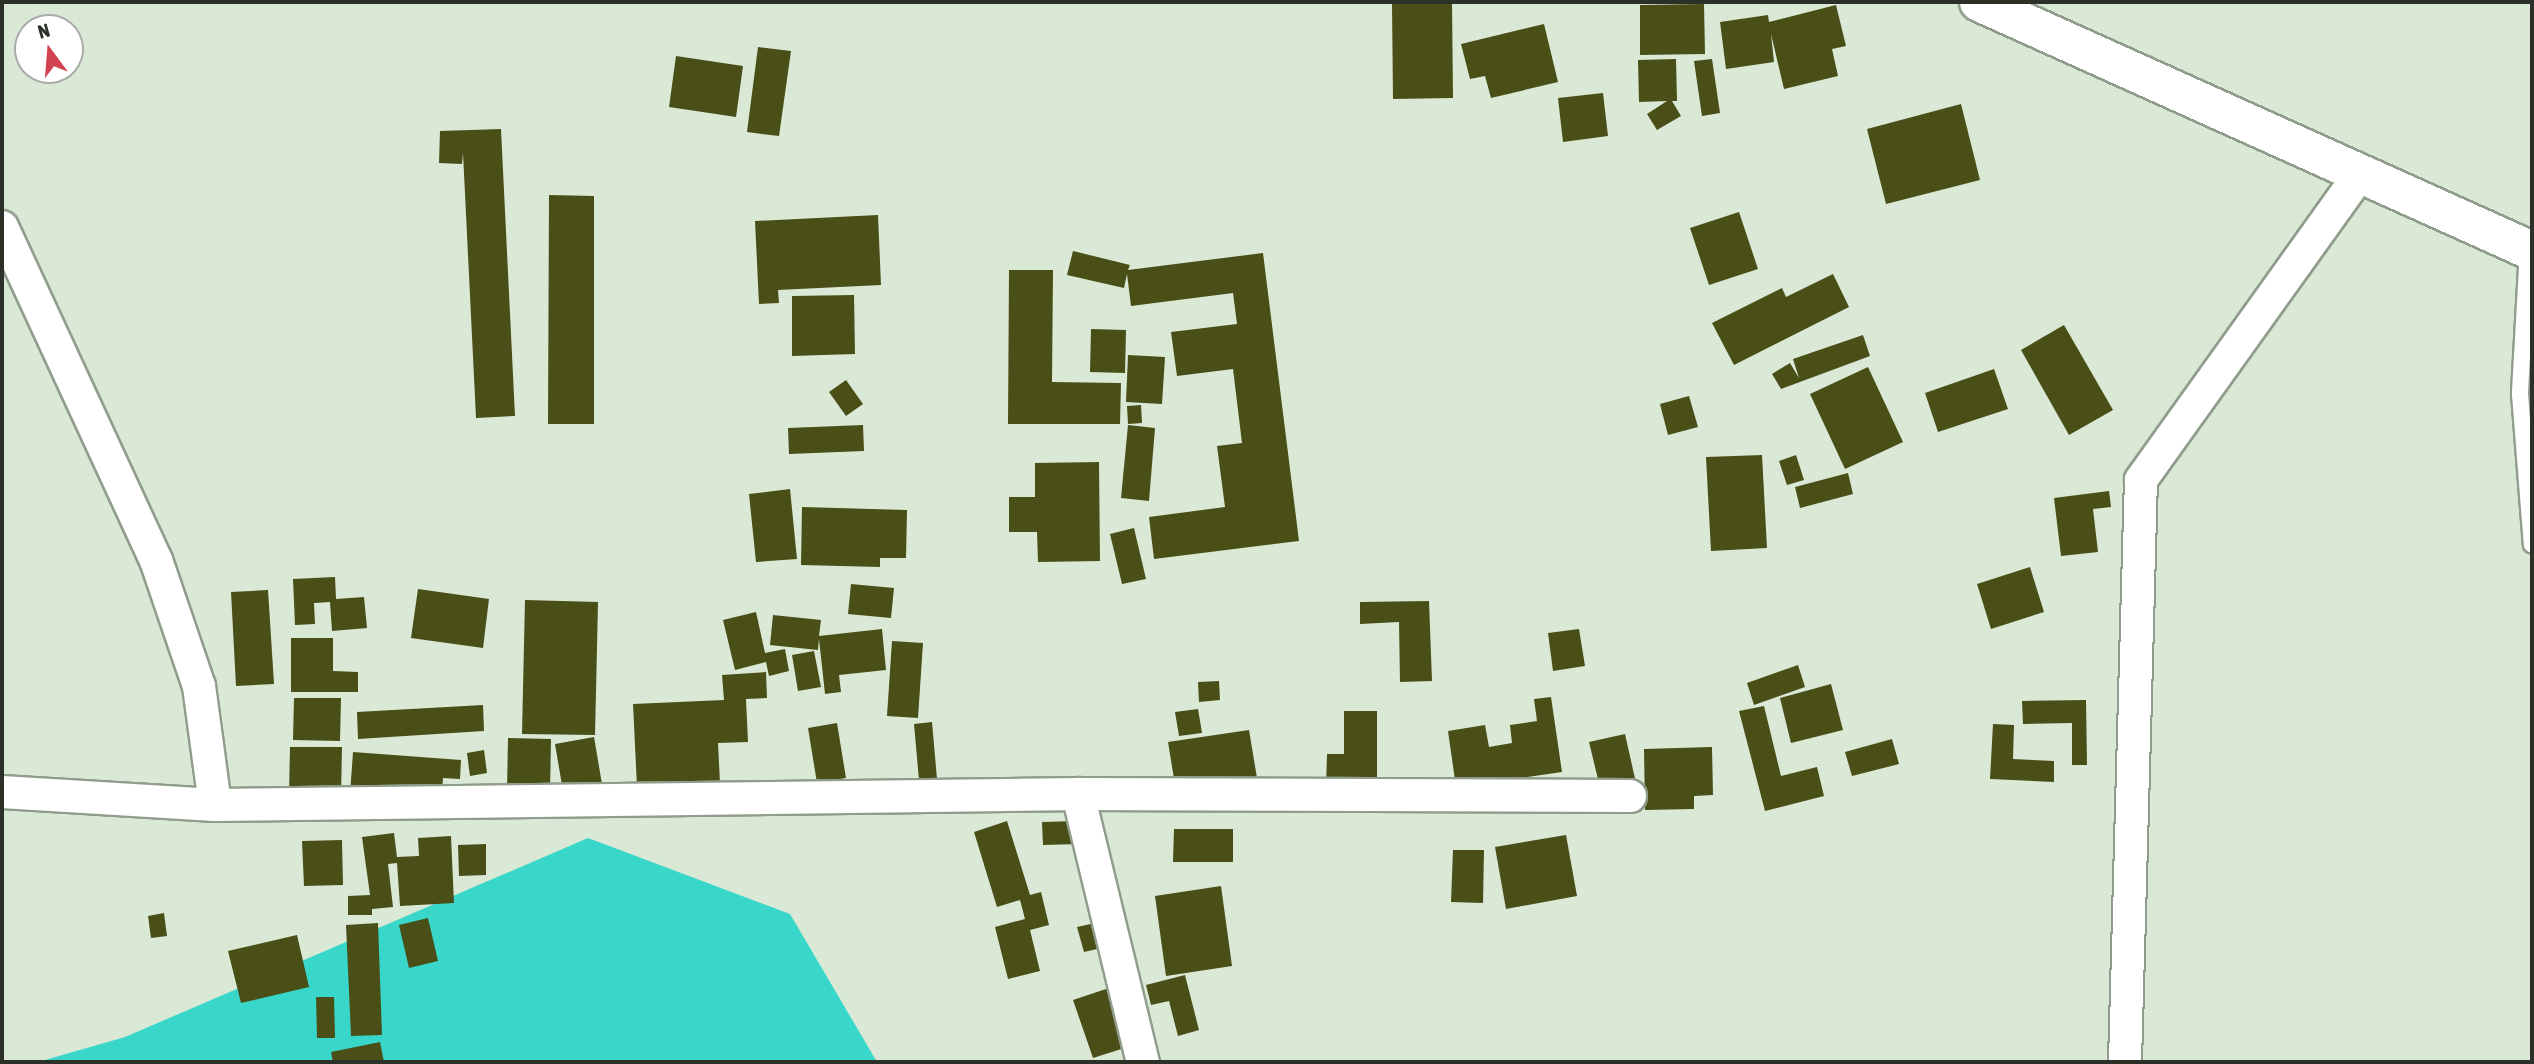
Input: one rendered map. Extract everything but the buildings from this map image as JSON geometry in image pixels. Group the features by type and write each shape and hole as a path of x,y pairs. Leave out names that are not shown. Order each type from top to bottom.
{"main road":[{"path":"1979,2 2530,250"}],"street":[{"path":"2125,1062 2141,480 2361,173"},
{"path":"2,227 156,560 199,686 215,804"},
{"path":"2,792 215,804 1078,794 1630,796"},
{"path":"1078,794 1143,1062"}],"lane":[{"path":"2530,250 2520,394 2532,545"}],"water":[{"path":"588,838 790,914 877,1062 38,1062 125,1037"}]}
